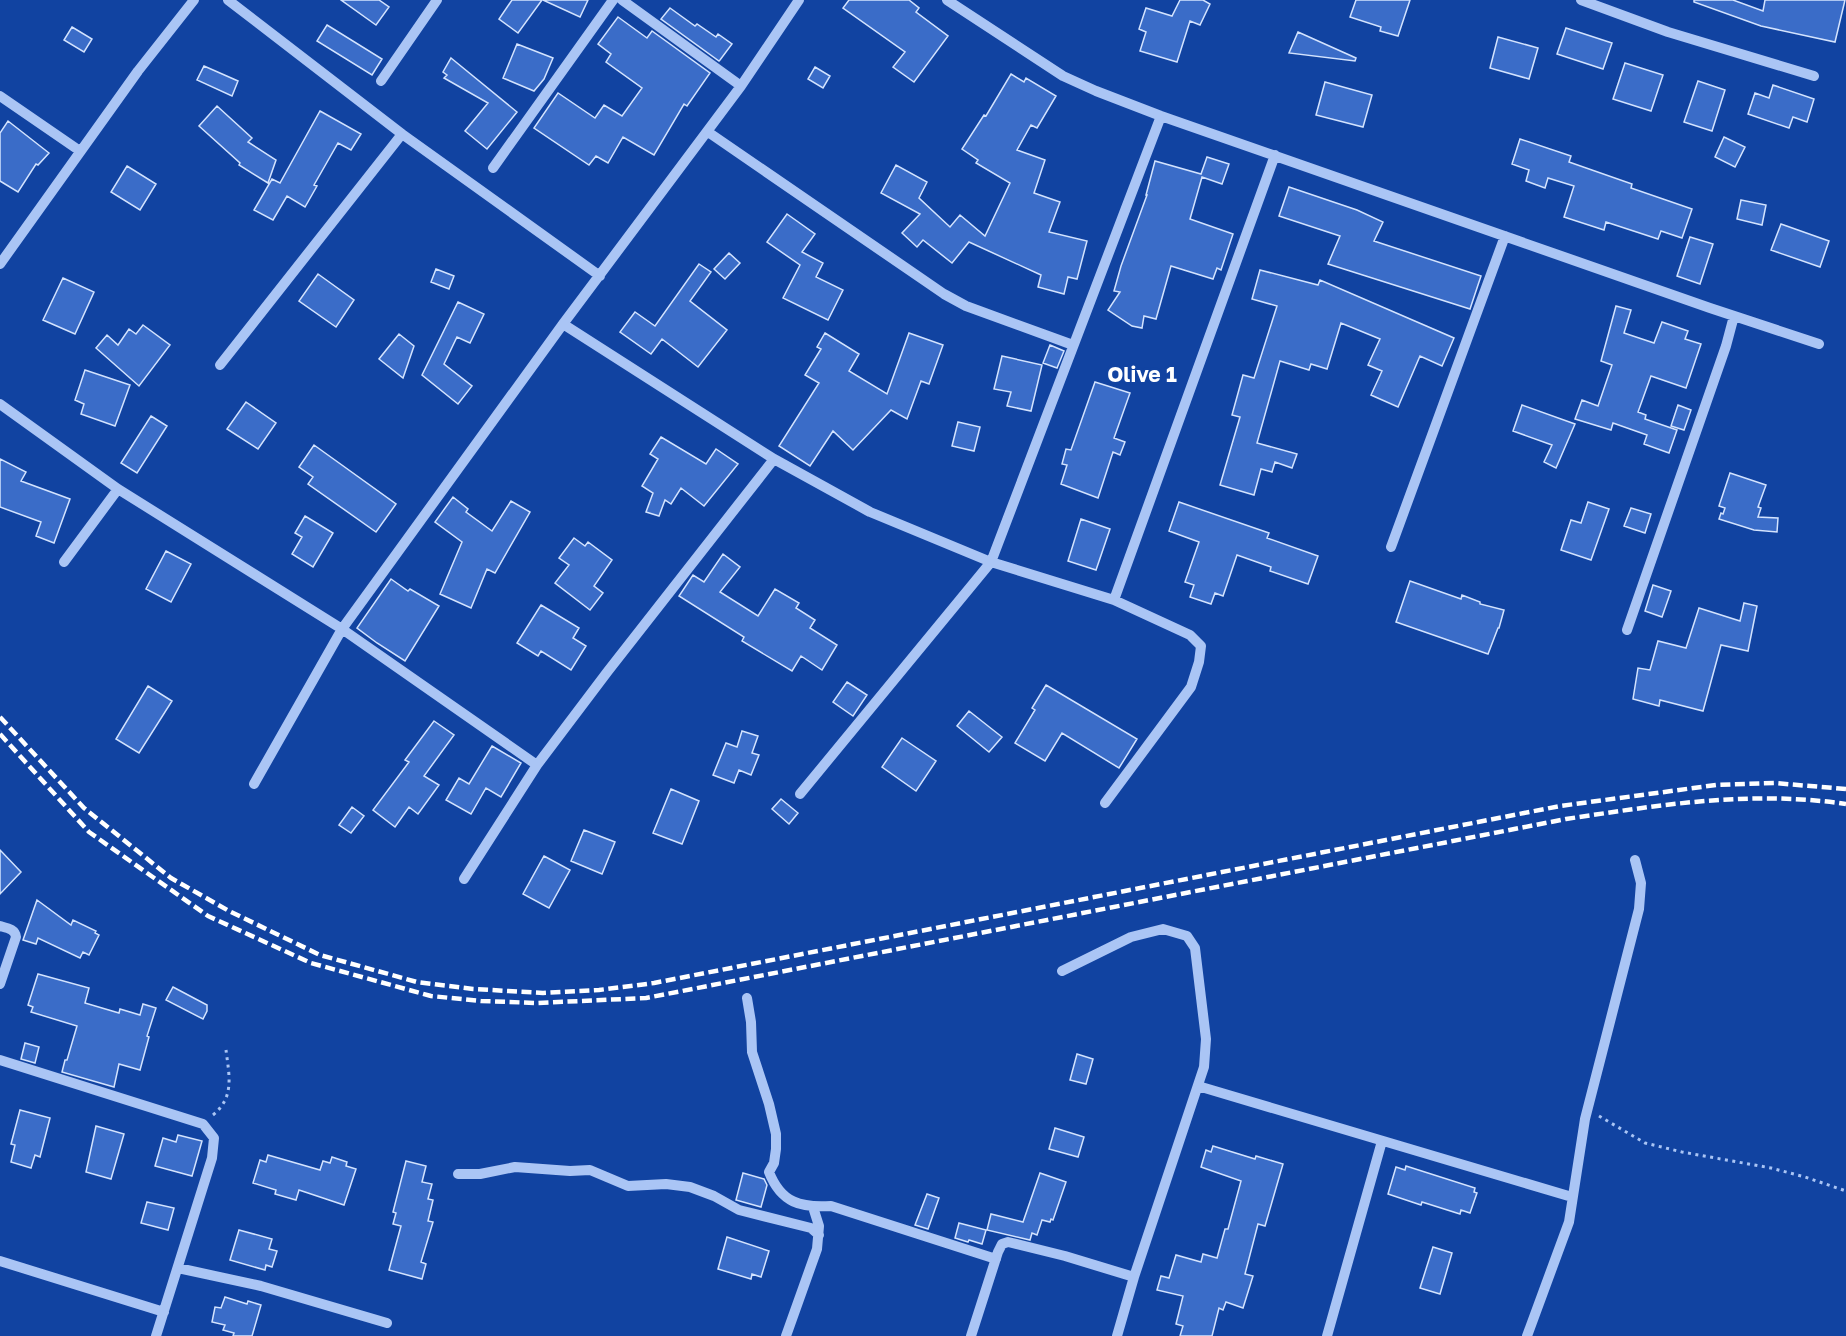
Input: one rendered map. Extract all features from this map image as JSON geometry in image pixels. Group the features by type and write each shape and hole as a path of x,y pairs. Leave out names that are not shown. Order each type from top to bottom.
{"street":[{"path":"0,264 80,152 194,0"},
{"path":"228,0 402,134 600,276"},
{"path":"381,81 437,0"},
{"path":"493,168 613,0"},
{"path":"622,0 741,86"},
{"path":"254,784 342,629 563,324 708,132 799,0"},
{"path":"947,0 1063,76 1096,91 1161,116 1819,344"},
{"path":"1581,0 1668,32 1814,76"},
{"path":"0,96 80,152"},
{"path":"800,794 992,562 1161,116"},
{"path":"708,132 944,294 966,306 1073,345"},
{"path":"220,364 402,134"},
{"path":"1114,600 1275,155"},
{"path":"1391,547 1505,236"},
{"path":"1627,630 1726,346 1734,316"},
{"path":"563,324 774,459 870,512 992,562 1114,600 1190,635 1201,646 1199,662 1191,687 1105,803"},
{"path":"0,405 118,489 342,629 537,765"},
{"path":"464,879 537,765 774,459"},
{"path":"64,562 118,489"},
{"path":"1527,1336 1569,1222 1587,1108 1639,909 1641,883 1635,860"},
{"path":"0,926 13,930 16,937 0,984"},
{"path":"1062,970 1131,937 1163,929 1186,936 1196,948 1206,1039 1204,1067 1134,1277 1117,1336"},
{"path":"747,998 752,1052 776,1134 774,1163 769,1172 772,1181 790,1201 798,1205 813,1207 831,1206 996,1259"},
{"path":"0,1060 203,1124 214,1138 212,1158 156,1336"},
{"path":"1198,1086 1572,1197"},
{"path":"1327,1336 1382,1141"},
{"path":"458,1174 480,1174 515,1167 590,1170 628,1186 666,1184 690,1187 714,1196 739,1210 811,1228 819,1235"},
{"path":"786,1336 817,1249 819,1226 813,1207"},
{"path":"971,1336 1002,1244 1008,1242 1065,1256 1134,1277"},
{"path":"0,1261 164,1312"},
{"path":"178,1268 261,1286 387,1323"}],"path":[{"path":"203,1124 222,1108 230,1088 226,1050"},
{"path":"1587,1108 1645,1143 1771,1168 1846,1191"}],"building":[{"path":"341,0 379,0 389,7 376,25"},
{"path":"512,0 542,0 518,33 499,19"},
{"path":"543,0 588,0 580,17"},
{"path":"849,0 909,0 919,8 916,12 948,36 914,82 893,67 905,52 843,8"},
{"path":"1180,0 1203,0 1210,4 1200,25 1190,21 1177,62 1140,51 1146,32 1139,29 1146,8 1172,16"},
{"path":"1356,0 1410,0 1398,36 1380,31 1381,27 1350,17"},
{"path":"1694,0 1733,0 1763,11 1765,0 1845,0 1835,42 1761,26 1694,2"},
{"path":"670,8 695,26 697,24 716,37 718,34 732,44 719,61 661,19"},
{"path":"618,17 647,38 652,31 710,73 687,106 684,104 654,155 623,137 608,163 596,156 589,165 534,128 558,93 595,118 604,105 622,116 642,88 606,62 611,54 598,44"},
{"path":"327,25 382,59 372,75 317,41"},
{"path":"72,27 92,39 84,52 64,40"},
{"path":"1566,28 1612,43 1603,69 1557,54"},
{"path":"1298,32 1356,58 1355,61 1289,53"},
{"path":"1498,37 1538,48 1529,79 1490,68"},
{"path":"517,44 553,58 544,79 534,91 503,78"},
{"path":"451,58 517,112 487,149 465,131 488,103 444,78 447,75 443,72"},
{"path":"1625,63 1663,75 1651,111 1613,99"},
{"path":"204,66 238,81 232,96 197,80"},
{"path":"815,67 830,76 823,88 808,79"},
{"path":"1011,74 1024,82 1026,78 1056,96 1037,128 1031,125 1017,150 1045,160 1034,193 1060,202 1049,232 1087,241 1077,279 1068,277 1064,294 1038,287 1041,275 969,242 952,263 923,240 917,247 902,233 920,214 881,193 896,165 927,182 919,198 950,227 960,215 985,236 1010,183 976,163 978,160 962,149 984,115 986,116"},
{"path":"1698,81 1725,90 1712,131 1684,122"},
{"path":"1325,82 1372,95 1363,127 1316,115"},
{"path":"1773,85 1814,99 1807,122 1793,117 1789,128 1748,114 1755,93 1769,98"},
{"path":"217,106 252,138 248,142 276,160 268,183 239,165 240,163 199,126"},
{"path":"320,111 361,134 351,150 338,143 314,185 317,186 305,207 287,196 273,220 254,210 272,179 280,183"},
{"path":"8,121 49,153 38,165 36,164 18,192 0,181 0,133"},
{"path":"1724,137 1745,147 1735,167 1715,157"},
{"path":"1520,139 1571,156 1569,162 1632,184 1631,188 1692,209 1682,238 1661,231 1658,239 1606,222 1604,230 1564,217 1574,186 1548,178 1545,188 1526,181 1529,170 1512,164"},
{"path":"1207,157 1229,164 1222,184 1202,177 1190,219 1233,234 1221,270 1217,268 1213,279 1171,266 1156,319 1144,316 1142,328 1132,326 1108,310 1120,292 1114,291 1147,195 1155,161 1201,174"},
{"path":"127,166 156,184 140,210 111,192"},
{"path":"1289,187 1357,210 1383,222 1374,241 1481,276 1470,309 1328,264 1340,236 1279,216"},
{"path":"1741,200 1766,205 1762,225 1737,219"},
{"path":"787,214 815,234 802,252 823,263 816,277 843,290 828,320 783,298 800,265 767,242"},
{"path":"1781,224 1829,241 1820,267 1771,250"},
{"path":"1690,237 1713,244 1700,284 1677,276"},
{"path":"729,253 740,263 725,279 714,269"},
{"path":"699,264 711,272 690,301 727,330 698,367 662,339 651,354 620,332 635,312 655,326"},
{"path":"436,269 454,276 449,289 431,282"},
{"path":"1260,270 1318,285 1320,280 1454,338 1442,366 1420,356 1398,407 1371,395 1382,371 1368,365 1380,339 1341,323 1327,369 1311,364 1309,370 1280,361 1257,443 1297,454 1292,468 1275,462 1272,472 1261,469 1254,495 1220,485 1240,417 1232,415 1243,375 1254,378 1277,306 1252,299"},
{"path":"318,274 354,300 336,327 299,301"},
{"path":"63,278 94,292 75,334 43,320"},
{"path":"458,302 484,314 470,343 457,337 444,364 472,386 458,404 422,375"},
{"path":"1616,306 1631,310 1624,333 1654,343 1662,322 1688,331 1685,339 1701,344 1686,388 1651,376 1638,412 1646,415 1645,419 1677,430 1669,453 1644,444 1647,435 1613,423 1611,430 1575,419 1582,400 1598,406 1612,365 1601,361"},
{"path":"143,325 170,345 139,386 96,348 107,335 118,345 129,329 136,334"},
{"path":"825,333 859,354 849,371 887,394 909,333 943,345 929,384 921,381 907,419 891,410 853,450 833,431 810,466 779,446 819,383 805,375 821,349 817,347"},
{"path":"399,334 414,346 403,378 379,359"},
{"path":"1050,345 1064,351 1057,368 1043,363"},
{"path":"1002,356 1042,365 1031,411 1007,406 1011,392 994,389"},
{"path":"85,370 130,385 115,426 81,414 84,404 75,400"},
{"path":"1095,382 1130,393 1114,438 1125,442 1120,455 1113,452 1098,498 1061,484 1067,465 1062,464 1066,449 1071,450"},
{"path":"246,402 276,423 258,449 227,429"},
{"path":"1522,405 1575,424 1556,468 1544,462 1552,445 1513,431"},
{"path":"1678,405 1691,410 1684,430 1671,426"},
{"path":"151,416 167,426 137,473 121,463"},
{"path":"958,422 980,427 974,451 952,446"},
{"path":"661,437 706,464 716,449 738,464 704,506 681,488 671,504 665,500 659,516 646,512 653,493 642,486 658,459 650,454"},
{"path":"314,445 396,504 376,532 308,484 313,477 299,467"},
{"path":"0,459 26,472 21,481 70,499 54,543 36,536 41,522 0,507"},
{"path":"1730,473 1766,485 1758,507 1761,508 1758,517 1778,518 1777,532 1754,530 1719,519 1725,508 1719,506"},
{"path":"453,497 468,509 466,512 492,531 511,501 530,512 495,573 487,569 471,608 440,594 462,542 435,522"},
{"path":"1179,502 1269,533 1267,538 1318,556 1308,584 1270,571 1271,567 1237,555 1223,596 1215,593 1211,604 1190,597 1194,585 1185,582 1199,542 1169,531"},
{"path":"1588,502 1609,509 1591,560 1561,550 1571,520 1581,523"},
{"path":"1631,508 1651,514 1645,533 1624,526"},
{"path":"305,516 333,533 313,567 292,554 302,537 295,533"},
{"path":"1081,519 1110,529 1096,570 1068,561"},
{"path":"574,538 585,546 588,542 612,560 594,586 603,593 590,610 555,583 569,565 559,558"},
{"path":"166,551 191,564 171,602 146,589"},
{"path":"723,554 740,567 720,592 758,616 775,589 799,603 796,608 815,620 810,628 837,645 822,670 801,656 792,671 742,641 744,637 679,596 693,575 704,582"},
{"path":"391,579 408,591 410,589 439,606 405,661 357,628"},
{"path":"1410,581 1461,599 1462,595 1480,604 1504,610 1488,654 1396,622"},
{"path":"1653,585 1671,591 1662,617 1645,611"},
{"path":"1744,603 1757,606 1748,651 1721,645 1703,711 1660,700 1659,706 1633,699 1638,668 1650,670 1658,641 1686,648 1699,608 1740,621"},
{"path":"541,605 579,628 573,638 586,646 571,670 541,651 538,656 517,643"},
{"path":"847,682 867,695 853,716 833,702"},
{"path":"1046,685 1137,739 1119,768 1062,733 1045,761 1015,743 1035,710 1032,708"},
{"path":"148,686 172,701 139,753 116,739"},
{"path":"969,711 1002,737 989,752 957,726"},
{"path":"434,721 454,735 424,776 439,785 418,814 409,807 395,827 373,810 409,762 405,760"},
{"path":"742,731 758,736 752,753 759,755 751,775 739,770 734,783 713,775 726,743 737,747"},
{"path":"902,738 936,761 916,791 882,767"},
{"path":"492,746 521,763 501,797 486,788 471,814 446,800 459,778 469,784"},
{"path":"671,789 699,801 682,844 653,833"},
{"path":"781,799 798,813 789,824 772,809"},
{"path":"352,807 364,816 351,833 339,825"},
{"path":"584,830 615,842 602,874 571,861"},
{"path":"0,850 21,872 0,894"},
{"path":"544,856 570,870 549,908 523,894"},
{"path":"37,900 71,925 73,920 96,931 95,933 99,935 89,955 83,952 80,958 38,938 36,944 23,940"},
{"path":"38,974 89,988 85,1003 119,1013 120,1009 140,1015 143,1004 156,1008 140,1070 119,1064 114,1087 62,1072 77,1026 31,1012 33,1007 28,1005"},
{"path":"173,987 207,1005 203,1019 166,1000"},
{"path":"25,1043 39,1047 35,1063 21,1059"},
{"path":"1077,1054 1093,1059 1086,1084 1070,1080"},
{"path":"20,1110 50,1118 40,1157 35,1155 31,1168 11,1162 15,1145 11,1144"},
{"path":"96,1126 124,1134 111,1179 86,1172"},
{"path":"1055,1128 1084,1137 1078,1157 1049,1149"},
{"path":"178,1135 202,1141 192,1176 155,1166 163,1138 176,1142"},
{"path":"1213,1146 1255,1159 1256,1156 1283,1164 1265,1226 1258,1224 1245,1274 1253,1276 1243,1308 1226,1302 1223,1310 1219,1308 1212,1336 1180,1336 1183,1326 1176,1324 1183,1296 1157,1290 1161,1276 1169,1278 1176,1255 1201,1262 1203,1254 1217,1258 1225,1229 1228,1229 1241,1181 1201,1167 1206,1150 1211,1152"},
{"path":"268,1155 320,1170 323,1161 330,1163 332,1157 347,1162 346,1166 356,1169 344,1205 299,1190 296,1200 275,1194 276,1190 253,1183 260,1160 266,1162"},
{"path":"406,1161 426,1166 422,1182 432,1184 428,1199 433,1200 428,1221 433,1222 421,1262 426,1264 422,1279 389,1270 401,1226 393,1224 396,1213 393,1212"},
{"path":"1406,1166 1475,1188 1474,1192 1477,1193 1470,1213 1461,1210 1460,1214 1422,1202 1421,1205 1388,1194 1396,1167 1405,1170"},
{"path":"743,1173 764,1179 767,1185 761,1207 736,1200"},
{"path":"1040,1173 1066,1182 1053,1220 1051,1219 1050,1222 1042,1220 1037,1235 1032,1233 1030,1240 987,1230 991,1214 1023,1222"},
{"path":"927,1194 939,1198 928,1229 915,1225"},
{"path":"147,1202 174,1208 168,1230 141,1223"},
{"path":"959,1223 986,1230 982,1244 955,1238"},
{"path":"239,1230 272,1239 269,1249 277,1251 272,1267 266,1265 265,1270 230,1260"},
{"path":"727,1237 769,1251 761,1277 752,1274 751,1279 718,1269"},
{"path":"1433,1247 1452,1253 1440,1294 1420,1288"},
{"path":"225,1297 247,1304 248,1301 261,1305 252,1336 233,1336 234,1333 223,1330 225,1325 212,1322 215,1307 221,1308"}],"railway":[{"path":"0,717 84,808 171,878 229,911 320,955 417,982 473,989 543,993 599,990 654,983 1560,806 1716,785 1774,783 1846,789"},
{"path":"0,734 89,832 208,916 311,963 431,996 481,1001 537,1003 646,998 1566,819 1671,804 1740,799 1775,798 1846,804"}],"district":[{"name":"Olive 1","path":"1142,375"}]}
